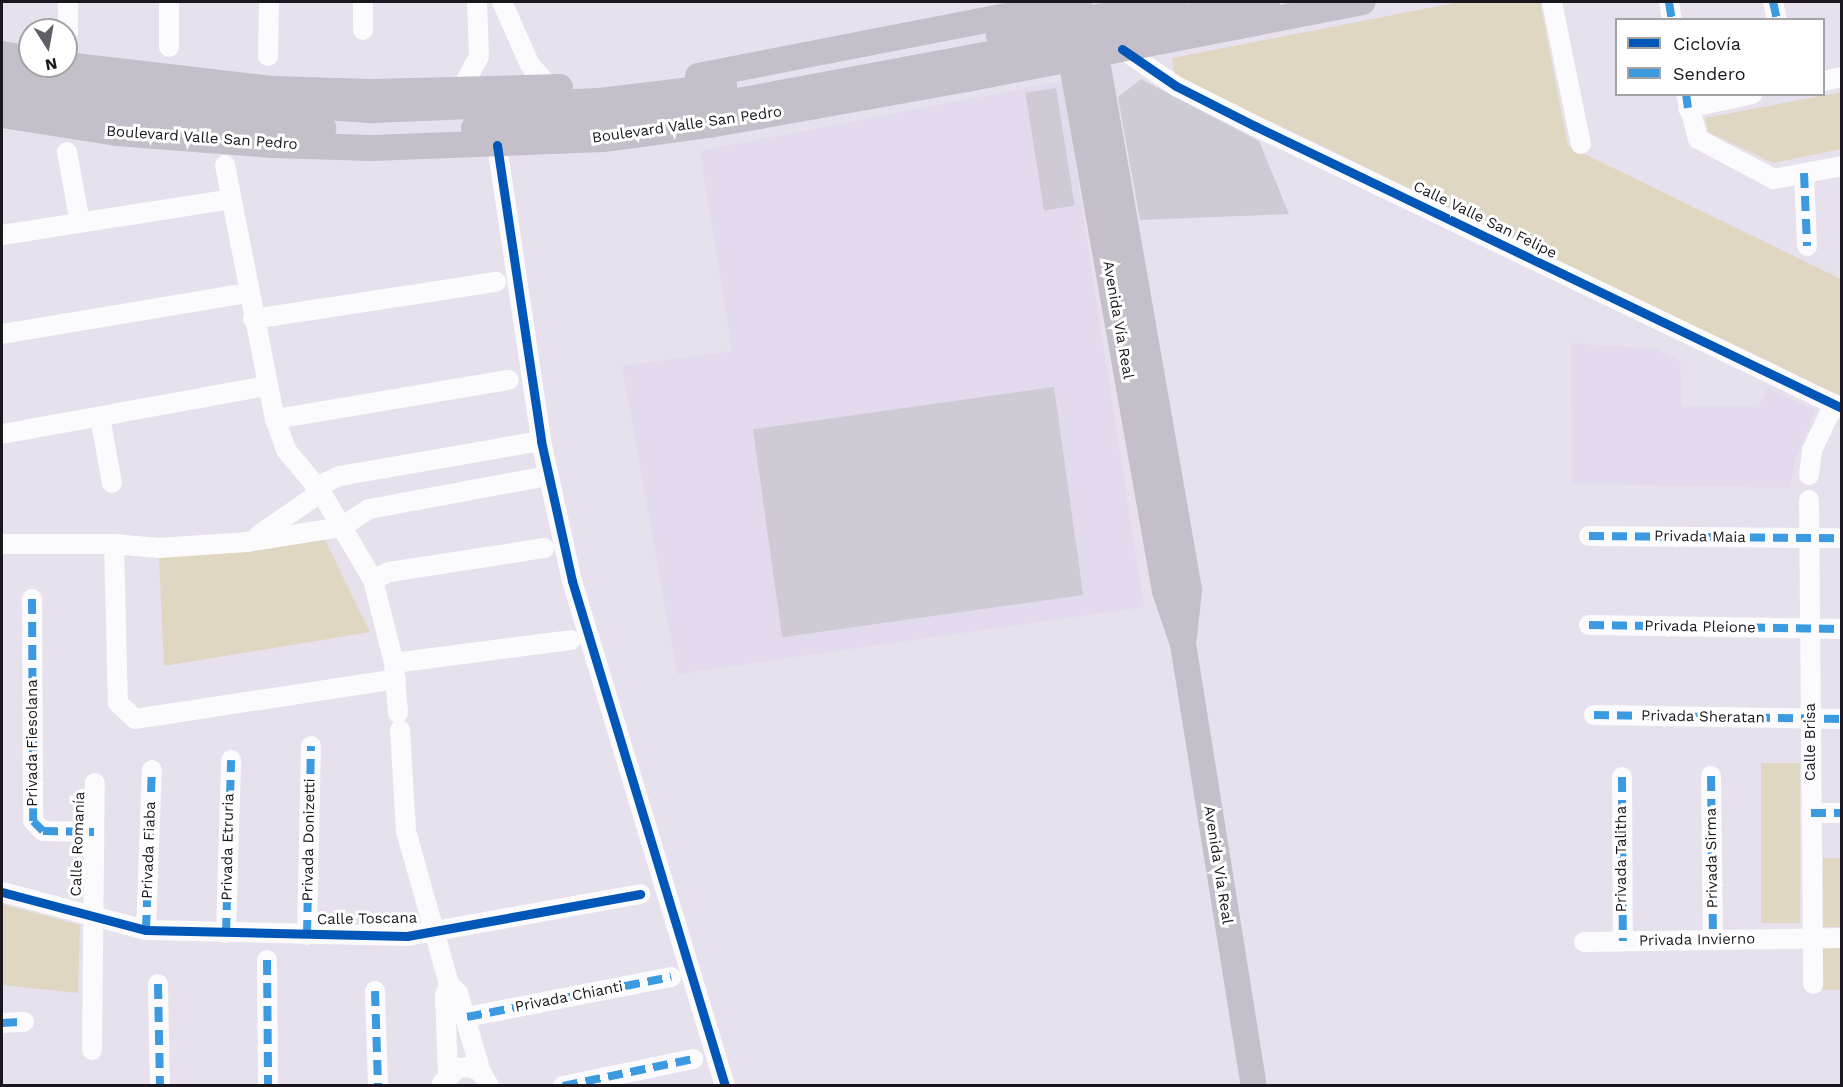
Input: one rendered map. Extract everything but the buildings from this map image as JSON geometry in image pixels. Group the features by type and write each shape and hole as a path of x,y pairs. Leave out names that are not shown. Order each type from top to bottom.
{"main road":[{"name":"Boulevard Valle San Pedro","path":"2,115 117,132 273,145 497,145 604,139 709,125 1084,19 1175,2"},
{"name":"Boulevard Valle San Pedro","path":"2,96 119,113 272,127 496,128 706,107 1055,28 1084,19 1266,2"},
{"name":"Boulevard Valle San Pedro","path":"1084,19 1122,49 1364,2"},
{"name":"Avenida Vía Real","path":"1084,19 1189,590 1183,644"},
{"name":"Boulevard Valle San Pedro","path":"78,66 272,88 461,90 550,87 700,76 1055,28"},
{"name":"Boulevard Valle San Pedro","path":"2,76 123,94 272,107 494,108 702,90 1055,28"},
{"name":"Avenida Vía Real","path":"1055,28 1165,591 1183,644 1254,1086"},
{"path":"2,54 18,57"}],"street":[{"path":"68,2 68,18"},
{"path":"169,2 169,47"},
{"path":"268,56 269,2"},
{"path":"363,2 363,30"},
{"path":"461,90 479,56 477,2"},
{"path":"502,2 530,65 550,87"},
{"path":"1552,2 1581,144"},
{"path":"1669,2 1672,18"},
{"path":"1773,2 1777,18"},
{"name":"Calle Valle San Felipe","path":"1122,49 1167,81 1255,126 1838,406"},
{"path":"1825,81 1842,77"},
{"path":"1734,96 1687,101 1698,139 1774,179 1842,166"},
{"path":"497,145 547,476 573,581 725,1086"},
{"path":"67,152 80,223"},
{"path":"225,165 266,386 286,450 319,490 373,580 395,671 406,831 449,984 458,993 485,1079"},
{"path":"1804,173 1807,246"},
{"path":"2,235 231,199"},
{"path":"253,319 496,282"},
{"path":"2,333 248,293"},
{"path":"275,419 509,380"},
{"path":"2,434 266,386"},
{"path":"1809,475 1812,450 1838,406"},
{"path":"100,417 112,483"},
{"path":"247,542 340,476 541,441"},
{"path":"2,544 114,544 159,548 247,542 342,526 369,509 547,476"},
{"name":"Calle Brisa","path":"1809,500 1812,629 1811,939 1813,984"},
{"name":"Privada Maia","path":"1589,536 1842,538"},
{"path":"114,544 118,703 135,718 571,640"},
{"path":"373,580 389,572 544,548"},
{"name":"Privada Fiesolana","path":"32,599 33,821 43,831 94,832"},
{"name":"Privada Pleione","path":"1589,625 1842,629"},
{"name":"Privada Sheratan","path":"1594,715 1842,719"},
{"name":"Privada Donizetti","path":"307,935 311,746"},
{"name":"Privada Etruria","path":"226,933 231,760"},
{"name":"Privada Fiaba","path":"146,930 152,770"},
{"name":"Privada Talitha","path":"1622,777 1623,941"},
{"name":"Privada Sirma","path":"1712,777 1713,940"},
{"name":"Calle Romanía","path":"92,1050 91,918 95,783"},
{"path":"1811,813 1842,813"},
{"name":"Calle Toscana","path":"2,892 91,918 146,930 407,936 640,894"},
{"name":"Privada Invierno","path":"1584,942 1842,938"},
{"path":"267,960 268,1086"},
{"name":"Privada Chianti","path":"467,1017 671,977"},
{"path":"158,984 160,1086"},
{"path":"445,1080 445,996 449,984"},
{"path":"375,991 378,1086"},
{"path":"2,1023 24,1022"},
{"path":"563,1086 693,1059"},
{"path":"445,1080 458,1068 485,1079"}],"shaded area":[{"path":"1459,2 1540,2 1568,146 1841,279 1841,397 1175,75 1172,58"},
{"path":"1062,81 1144,607 677,674 622,366 732,351 700,151"},
{"path":"1841,92 1841,149 1773,163 1708,132 1705,118"},
{"path":"1571,343 1656,349 1680,361 1682,407 1758,407 1767,388 1815,411 1795,460 1790,488 1572,484"},
{"path":"322,534 370,632 164,666 159,558"},
{"path":"1761,763 1800,763 1800,923 1761,923"},
{"path":"1823,858 1841,858 1841,927 1823,927"},
{"path":"2,904 80,925 78,993 2,985"},
{"path":"1821,948 1841,948 1841,990 1821,990"}],"marked path":[{"path":"1669,2 1672,18"},
{"path":"1773,2 1777,18"},
{"path":"1686,96 1688,108"},
{"path":"1804,173 1807,246"},
{"path":"1589,536 1842,538"},
{"path":"32,599 33,821 43,831 94,832"},
{"path":"1589,625 1842,629"},
{"path":"1594,715 1842,719"},
{"path":"307,935 311,746"},
{"path":"226,933 231,760"},
{"path":"146,930 152,770"},
{"path":"1711,776 1713,940"},
{"path":"1622,777 1623,941"},
{"path":"1811,813 1842,813"},
{"path":"267,960 268,1086"},
{"path":"467,1017 671,977"},
{"path":"158,984 160,1086"},
{"path":"375,991 378,1086"},
{"path":"2,1023 24,1022"},
{"path":"563,1086 693,1059"}],"cycle path":[{"path":"1122,49 1176,86 1255,126 1842,408"},
{"path":"497,145 541,441 572,581 725,1086"},
{"path":"2,892 146,930 407,936 640,894"}]}
